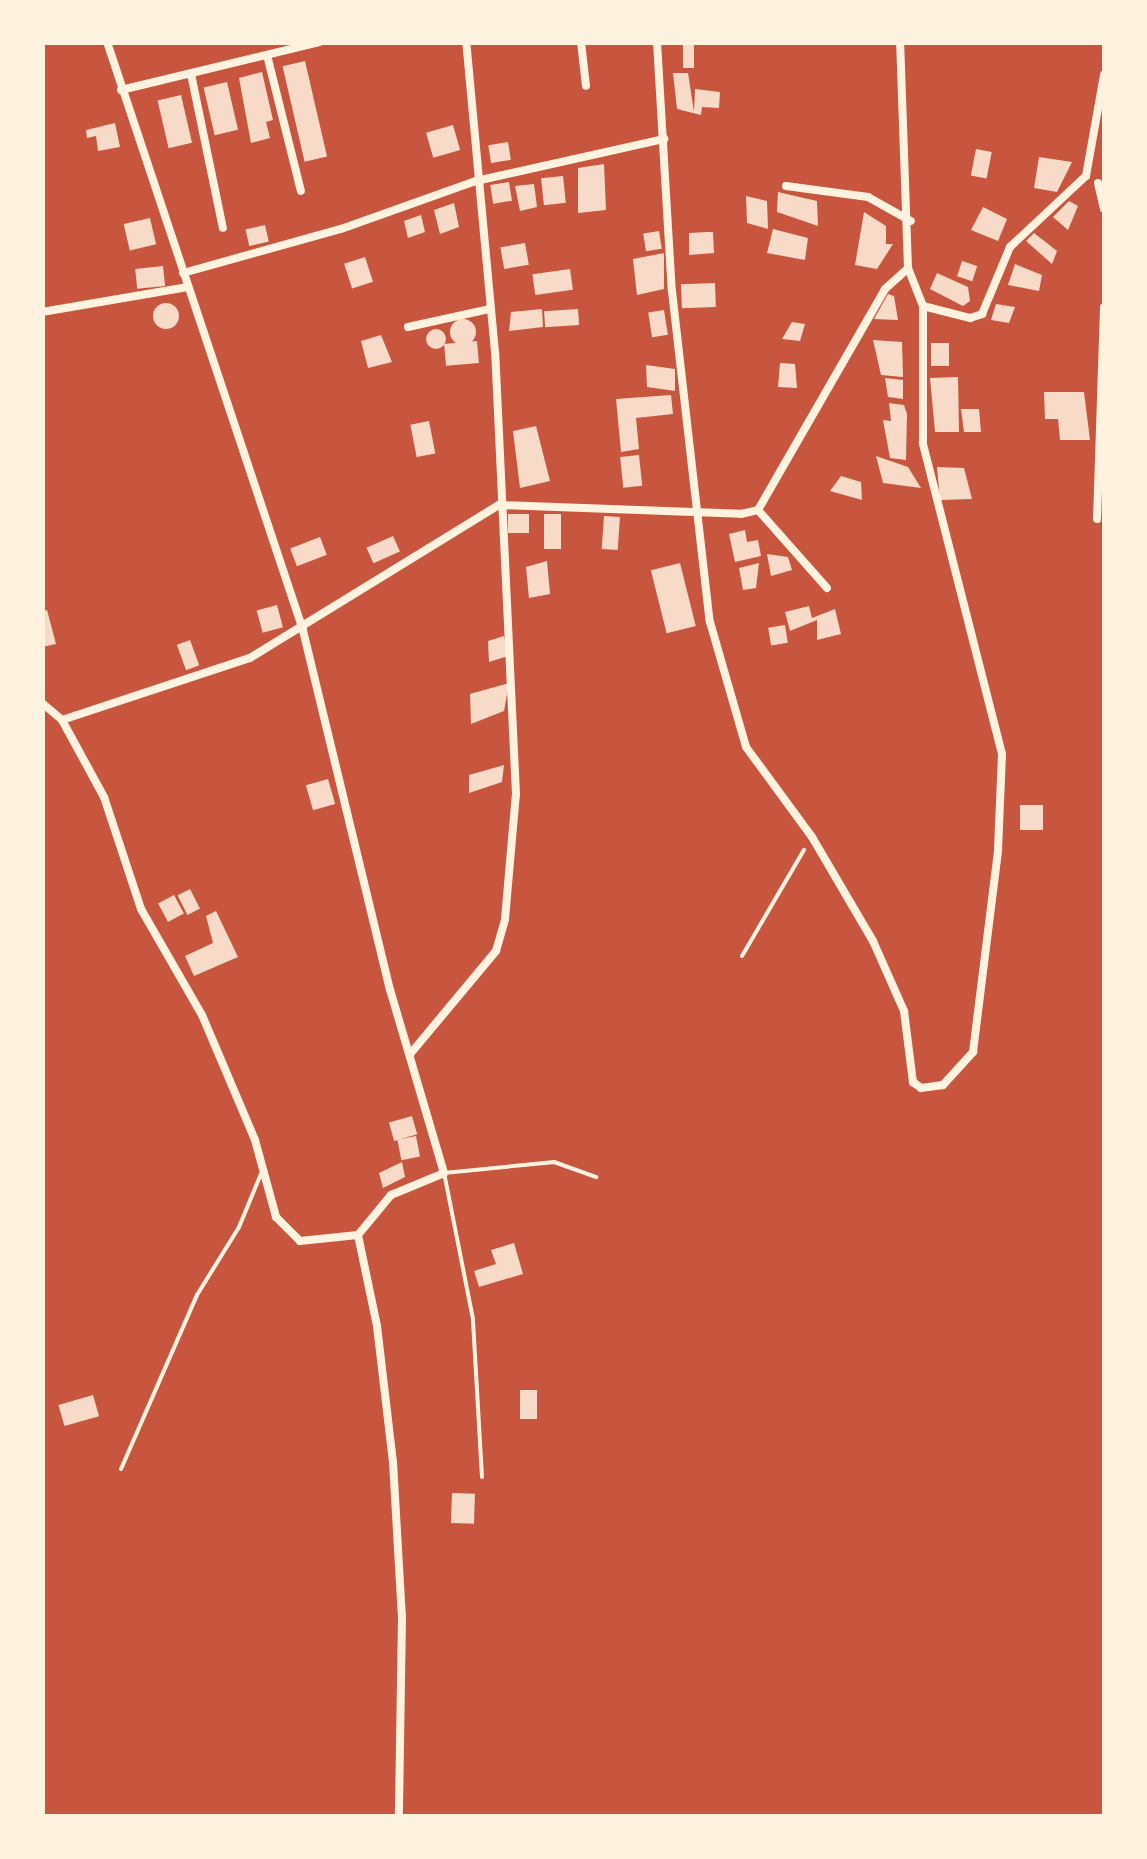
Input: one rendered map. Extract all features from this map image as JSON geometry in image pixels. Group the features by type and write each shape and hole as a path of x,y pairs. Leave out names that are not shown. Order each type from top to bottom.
{"street":[{"path":"42,703 62,720 104,798 141,909 202,1015 264,1164 276,1217 287,1234 300,1241 358,1235 392,1195 444,1173 303,630 107,42"},
{"path":"121,90 319,42"},
{"path":"411,1053 479,979 505,919 517,713 499,505 490,309 466,42"},
{"path":"581,42 586,86"},
{"path":"657,42 692,508 710,622 746,747 812,837 873,940 904,1011 914,1082 922,1088 943,1084 966,1064 976,1037 1002,754 929,485 921,410 923,306 908,268 911,221 900,42"},
{"path":"267,55 301,190"},
{"path":"190,74 223,228"},
{"path":"923,306 970,318 982,314 1010,246 1086,176 1104,75"},
{"path":"183,273 341,230 476,181 664,139"},
{"path":"1086,176 1101,184 1104,208"},
{"path":"786,186 868,197 911,221"},
{"path":"62,720 200,678 303,630 499,505 692,508 741,514 758,510 885,289 908,268"},
{"path":"42,312 188,287"},
{"path":"1097,519 1104,307"},
{"path":"408,327 490,309"},
{"path":"758,510 826,588"},
{"path":"358,1235 378,1326 393,1462 402,1617 399,1816"}],"lane":[{"path":"482,1477 473,1319 444,1173 554,1162 596,1177"},
{"path":"120,1469 264,1164"}],"path":[{"path":"742,956 812,837"}],"building":[{"path":"683,42 694,42 694,68 683,68"},
{"path":"305,61 327,156 305,162 283,66"},
{"path":"262,72 273,120 266,122 270,138 251,143 239,78"},
{"path":"673,73 688,73 694,112 695,89 720,92 719,108 702,107 701,115 677,109"},
{"path":"227,82 238,130 215,135 204,87"},
{"path":"181,95 192,143 169,148 158,100"},
{"path":"115,123 120,147 98,151 96,136 87,138 86,130"},
{"path":"453,125 460,150 433,158 426,133"},
{"path":"508,142 511,160 491,163 488,145"},
{"path":"976,149 992,152 987,179 971,176"},
{"path":"1039,157 1072,162 1057,192 1034,188"},
{"path":"604,164 606,210 578,213 578,168"},
{"path":"563,176 566,203 544,205 541,178"},
{"path":"509,182 512,201 493,204 490,185"},
{"path":"534,184 537,207 520,211 515,186"},
{"path":"778,192 817,201 818,226 777,212"},
{"path":"746,196 767,201 768,229 747,223"},
{"path":"1069,201 1078,206 1068,230 1053,217"},
{"path":"454,203 459,227 440,234 434,210"},
{"path":"983,207 1007,219 998,241 971,230"},
{"path":"864,212 886,226 886,244 893,244 877,269 855,265"},
{"path":"421,215 425,232 408,238 404,221"},
{"path":"150,218 156,244 130,250 124,224"},
{"path":"265,225 269,242 249,246 246,229"},
{"path":"773,229 808,238 805,260 767,253"},
{"path":"659,231 662,249 646,251 643,234"},
{"path":"713,232 714,253 689,255 689,233"},
{"path":"1034,233 1057,251 1052,264 1026,241"},
{"path":"525,243 529,265 504,269 500,247"},
{"path":"664,253 664,289 637,295 633,259"},
{"path":"365,257 373,282 352,289 344,264"},
{"path":"962,261 977,266 972,281 957,276"},
{"path":"1015,264 1042,275 1039,291 1008,285"},
{"path":"163,266 165,286 137,289 135,269"},
{"path":"570,269 573,290 535,295 532,274"},
{"path":"937,273 968,287 970,301 963,306 930,289"},
{"path":"715,283 716,307 682,308 681,284"},
{"path":"888,294 894,296 898,320 874,319"},
{"path":"166,303 175,307 179,316 175,325 166,329 157,325 153,316 157,307"},
{"path":"996,304 1015,307 1009,323 991,320"},
{"path":"542,309 543,327 509,331 511,312"},
{"path":"578,309 579,325 545,327 544,311"},
{"path":"664,310 668,335 652,337 648,313"},
{"path":"463,319 472,323 476,332 472,341 463,345 454,341 450,332 454,323"},
{"path":"792,322 805,324 800,341 782,339"},
{"path":"436,329 446,339 436,349 426,339"},
{"path":"381,335 392,362 368,368 361,341"},
{"path":"873,340 902,342 903,377 881,375"},
{"path":"477,341 479,363 446,366 444,344"},
{"path":"931,343 949,343 949,366 931,366"},
{"path":"780,363 795,364 797,388 778,387"},
{"path":"646,365 675,369 675,391 647,387"},
{"path":"958,377 959,432 935,432 930,378"},
{"path":"885,378 903,380 903,399 888,397"},
{"path":"1044,392 1084,392 1090,440 1060,440 1058,419 1045,419"},
{"path":"671,395 673,414 636,418 639,449 621,452 616,399"},
{"path":"889,403 904,405 907,414 906,460 890,458 883,420 891,421"},
{"path":"961,409 979,409 981,432 964,432"},
{"path":"429,421 435,453 417,457 410,425"},
{"path":"536,426 550,481 520,488 513,431"},
{"path":"639,455 642,486 623,488 620,457"},
{"path":"876,456 908,467 921,488 883,483"},
{"path":"937,467 964,468 972,499 940,500"},
{"path":"841,476 861,482 862,500 830,491"},
{"path":"508,514 529,514 529,533 508,533"},
{"path":"544,514 561,514 561,549 544,549"},
{"path":"604,516 620,517 618,550 602,549"},
{"path":"745,530 747,542 758,540 761,556 735,562 729,534"},
{"path":"393,536 400,552 373,563 367,548"},
{"path":"320,537 327,555 297,566 290,548"},
{"path":"767,554 788,557 792,570 771,576"},
{"path":"547,561 550,594 529,598 526,567"},
{"path":"680,563 696,626 667,633 651,570"},
{"path":"759,563 756,588 743,590 739,568"},
{"path":"277,605 283,627 263,633 257,610"},
{"path":"809,606 812,618 835,609 841,634 817,640 817,620 790,631 785,612"},
{"path":"47,610 56,644 42,647 42,611"},
{"path":"785,625 788,643 771,645 768,628"},
{"path":"504,636 508,656 489,662 488,641"},
{"path":"190,640 199,665 186,670 177,645"},
{"path":"509,683 504,711 471,724 470,694"},
{"path":"504,765 502,782 469,793 469,775"},
{"path":"328,779 335,804 313,810 306,785"},
{"path":"1020,805 1043,805 1043,830 1020,830"},
{"path":"190,889 200,909 188,915 178,895"},
{"path":"174,895 184,914 168,922 158,903"},
{"path":"216,911 238,957 194,976 185,956 213,943 206,916"},
{"path":"412,1116 417,1134 394,1141 389,1123"},
{"path":"416,1136 420,1157 401,1160 397,1140"},
{"path":"402,1162 405,1177 383,1188 379,1173"},
{"path":"514,1243 523,1274 479,1287 474,1271 496,1264 491,1250"},
{"path":"520,1390 537,1390 537,1419 520,1419"},
{"path":"93,1395 99,1416 64,1426 58,1405"},
{"path":"452,1493 475,1494 474,1524 451,1523"}]}
